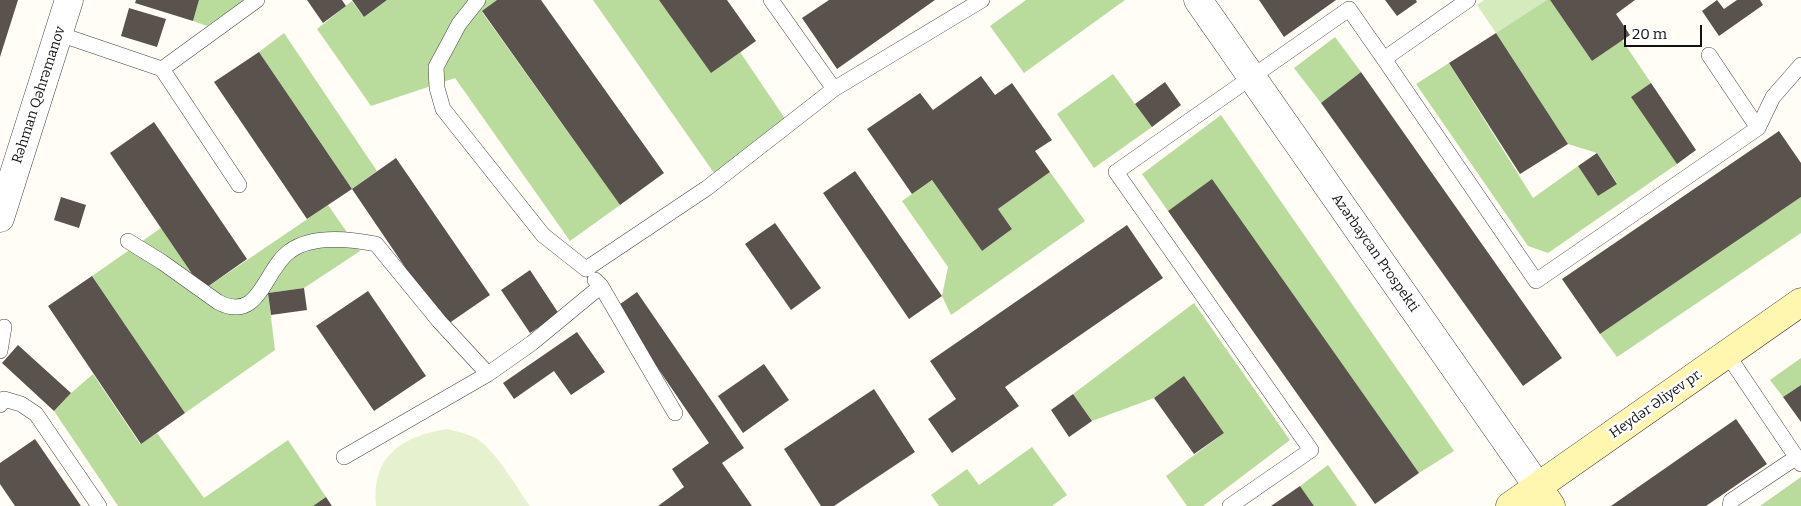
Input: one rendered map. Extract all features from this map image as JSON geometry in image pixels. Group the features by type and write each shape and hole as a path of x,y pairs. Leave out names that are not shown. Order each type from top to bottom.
{"main road":[{"name":"Heydər Əliyev pr.","path":"1510,506 1545,496 1727,354 1801,302"}],"street":[{"name":"Rəhman Qəhrəmanov","path":"0,218 69,0"},
{"name":"Azərbaycan Prospekti","path":"1198,0 1545,496"}],"lane":[{"path":"162,69 257,0"},
{"path":"478,0 459,24 436,68 436,88 442,109 543,235 586,269 601,286 675,413"},
{"path":"771,0 834,89"},
{"path":"586,269 707,188 834,89 982,0"},
{"path":"1384,59 1468,0"},
{"path":"1230,506 1311,450 1116,172 1349,9 1536,281 1758,128 1772,97 1800,69"},
{"path":"59,34 162,69 238,185"},
{"path":"1709,55 1758,128"},
{"path":"128,241 228,308 252,303 279,261 290,251 304,243 343,239 376,244 439,321 488,374"},
{"path":"344,457 488,374 532,343 601,286"},
{"path":"0,351 4,327"},
{"path":"1727,354 1799,460 1731,501 1730,506"},
{"path":"1,397 22,404 36,414 99,506"}],"green space":[{"path":"199,0 245,0 207,26 193,21"},
{"path":"387,0 497,0 482,12 620,205 570,241 455,78 371,106 317,29 352,1 364,17"},
{"path":"593,0 659,0 740,52 786,120 714,173"},
{"path":"1026,0 1125,0 1024,73 990,26"},
{"path":"1484,0 1548,0 1496,33 1477,5"},
{"path":"1547,0 1550,0 1592,61 1622,40 1651,83 1677,164 1548,253 1528,246 1416,84 1449,63 1533,198 1578,166 1598,196 1617,183 1597,153 1568,144 1496,33"},
{"path":"284,33 377,171 352,189 259,52"},
{"path":"1335,37 1361,72 1321,103 1294,68"},
{"path":"1113,74 1152,127 1094,168 1057,114"},
{"path":"1221,115 1454,451 1419,473 1212,180 1168,211 1142,174"},
{"path":"1050,172 1085,221 951,315 942,296 948,267 902,201 932,180 982,251 1012,229 998,209"},
{"path":"1801,197 1801,233 1617,357 1600,334"},
{"path":"328,205 360,251 304,288 268,293 275,350 185,413 92,276 161,228 203,290"},
{"path":"1194,303 1290,440 1203,506 1187,506 1166,476 1224,433 1184,377 1154,398 1092,421 1073,394"},
{"path":"1801,358 1801,385 1783,397 1770,380"},
{"path":"93,374 140,444 157,433 204,498 288,440 326,497 313,506 118,506 54,411"},
{"path":"447,429 473,437 486,446 500,462 530,506 376,506 376,489 379,474 384,462 393,451 403,443 416,437"},
{"path":"1032,447 1067,495 1052,506 939,506 931,495 967,469 979,485"},
{"path":"1328,465 1357,506 1314,506 1300,486"},
{"path":"1801,477 1801,506 1760,506"}],"building":[{"path":"0,0 18,0 0,57"},
{"path":"136,0 199,0 193,21 135,3"},
{"path":"307,0 342,0 346,6 323,23"},
{"path":"352,0 387,0 364,17"},
{"path":"497,0 541,0 664,173 620,205 482,11"},
{"path":"659,0 727,0 756,41 711,73"},
{"path":"829,0 935,0 837,69 802,18"},
{"path":"1259,0 1336,0 1284,37"},
{"path":"1385,0 1416,0 1417,2 1397,16"},
{"path":"1550,0 1635,0 1616,14 1630,35 1592,61"},
{"path":"1717,0 1724,9 1737,0 1760,0 1763,5 1719,36 1702,11"},
{"path":"129,8 166,19 157,47 121,36"},
{"path":"1496,33 1568,144 1520,174 1449,63"},
{"path":"259,52 352,189 307,219 214,82"},
{"path":"1361,72 1562,358 1523,386 1321,103"},
{"path":"981,76 995,95 1012,83 1052,140 1035,151 1050,172 998,209 1012,229 982,251 932,180 912,194 867,129 920,93 933,110"},
{"path":"1165,82 1181,105 1152,127 1135,104"},
{"path":"1651,83 1696,150 1677,164 1631,97"},
{"path":"154,122 247,259 203,290 110,153"},
{"path":"1779,131 1801,163 1801,197 1600,334 1562,279"},
{"path":"1597,153 1617,184 1598,196 1578,166"},
{"path":"396,158 490,295 445,326 352,189"},
{"path":"855,171 942,296 909,319 823,193"},
{"path":"1212,179 1419,473 1375,504 1168,211"},
{"path":"61,197 86,205 79,228 54,220"},
{"path":"775,223 821,288 791,310 745,244"},
{"path":"1127,225 1163,278 1005,387 1019,406 952,453 928,419 956,399 930,361"},
{"path":"530,270 559,314 530,333 501,290"},
{"path":"92,276 185,413 141,444 48,306"},
{"path":"304,288 307,310 271,315 268,293"},
{"path":"368,291 426,376 374,411 316,326"},
{"path":"637,292 744,448 722,463 752,506 658,506 684,487 672,469 709,443 616,307"},
{"path":"577,332 605,372 571,395 554,371 514,399 503,383"},
{"path":"18,345 71,393 54,411 2,363"},
{"path":"764,364 789,400 743,433 718,396"},
{"path":"1184,376 1224,433 1194,454 1154,398"},
{"path":"1801,385 1801,422 1783,397"},
{"path":"874,389 915,452 834,506 821,506 784,449"},
{"path":"1073,394 1092,421 1069,437 1051,410"},
{"path":"1736,419 1767,464 1706,506 1611,506"},
{"path":"35,439 81,506 15,506 0,484 0,463"},
{"path":"1300,486 1314,506 1271,506"},
{"path":"326,497 332,506 313,506"}]}
